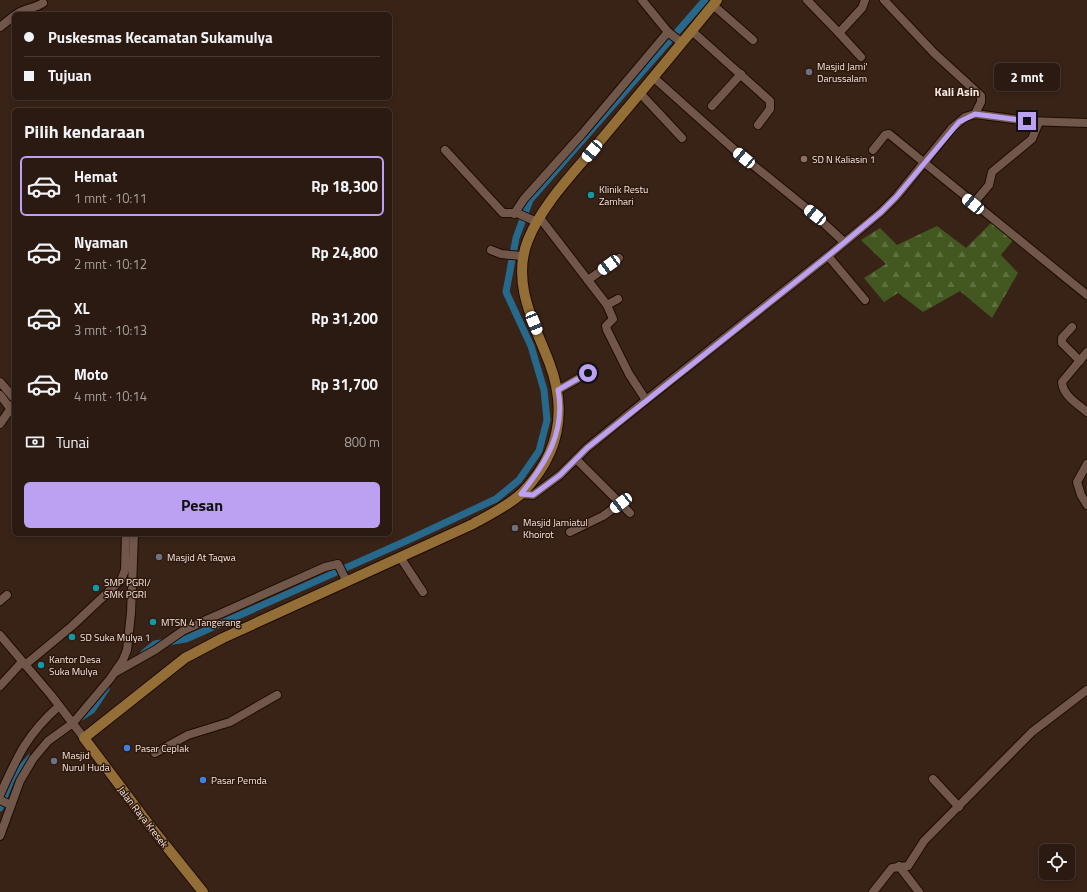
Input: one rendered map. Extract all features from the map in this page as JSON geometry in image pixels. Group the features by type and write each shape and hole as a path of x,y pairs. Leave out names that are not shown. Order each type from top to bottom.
{"main road":[{"path":"84,738 185,658 223,638 473,524 521,494 542,466 556,439 559,417 558,390 550,363 525,301 519,256 535,219 715,3"},
{"name":"Jalan Raya Kresek","path":"84,738 150,826 203,892"}],"street":[{"path":"642,0 669,33 681,42"},
{"path":"807,0 861,57"},
{"path":"839,33 862,8 865,0"},
{"path":"884,0 934,53 980,96 981,102 975,114"},
{"path":"20,12 26,9 36,8 43,3"},
{"path":"715,3 753,40"},
{"path":"0,27 12,18"},
{"path":"692,30 770,101 770,109 758,125"},
{"path":"515,214 524,199 669,33"},
{"path":"712,106 741,74"},
{"path":"653,77 737,152 815,215 844,242"},
{"path":"640,93 682,138"},
{"path":"521,494 533,495 560,475 576,459 646,400 828,256 881,212 959,122 975,114 1039,122 1087,123"},
{"path":"973,204 989,185 992,172 1032,139 1039,122"},
{"path":"873,150 888,134 1087,295"},
{"path":"445,150 506,215 515,214 535,219 588,280 607,305 613,319 606,327 629,374 646,400"},
{"path":"492,250 506,255 519,256"},
{"path":"828,256 865,300"},
{"path":"588,280 619,258"},
{"path":"607,305 618,298"},
{"path":"1072,326 1062,338 1062,343 1080,361"},
{"path":"1087,352 1062,382 1063,389 1087,412"},
{"path":"558,390 588,373"},
{"path":"0,382 12,396"},
{"path":"0,395 12,406 0,424"},
{"path":"576,459 630,513"},
{"path":"1087,464 1077,482 1080,495 1087,505"},
{"path":"570,532 603,516 621,503"},
{"path":"0,686 24,664 72,626 121,580 124,570 126,536"},
{"path":"4,801 20,781 38,752 48,741 72,722 114,673 123,660 127,650 131,613 134,536"},
{"path":"400,557 422,592"},
{"path":"114,673 143,658 184,630 325,567 337,563 342,568 347,582"},
{"path":"0,601 7,595"},
{"name":"Jalan Raya Kresek","path":"0,635 84,738"},
{"path":"873,892 889,871 895,866 908,866 924,841 1032,732 1087,690"},
{"path":"155,753 188,735 230,722 277,695"},
{"path":"0,836 4,801 16,760 31,735 44,719 61,708"},
{"path":"933,778 959,807"},
{"path":"899,866 919,892"}],"green space":[{"path":"992,222 1013,240 1001,255 1018,273 992,318 960,291 923,312 898,293 884,302 864,278 886,264 861,240 880,228 897,245 937,226 966,248"}],"waterway":[{"path":"144,653 155,644 186,639 406,541 496,499 519,480 539,451 547,420 544,390 531,346 506,292 516,238 530,200 705,0"},
{"path":"78,719 92,710 106,689"},
{"path":"0,808 11,780 30,758"}],"place":[{"name":"Masjid Jami' Darussalam","path":"809,72"},
{"name":"SD N Kaliasin 1","path":"804,159"},
{"name":"Klinik Restu Zamhari","path":"591,195"},
{"name":"Masjid Jamiatul Khoirot","path":"515,528"},
{"name":"Masjid At Taqwa","path":"159,557"},
{"name":"SMP PGRI/ SMK PGRI","path":"96,588"},
{"name":"MTSN 4 Tangerang","path":"153,622"},
{"name":"SD Suka Mulya 1","path":"72,637"},
{"name":"Kantor Desa Suka Mulya","path":"41,665"},
{"name":"Pasar Ceplak","path":"127,748"},
{"name":"Masjid Nurul Huda","path":"54,761"},
{"name":"Pasar Pemda","path":"203,780"}],"district":[{"name":"Kali Asin","path":"957,91"}],"route":[{"path":"588,373 570,385 558,390 560,403 559,426 556,439 542,466 521,494 533,495 551,483 587,448 881,212 896,197 952,128 959,122 966,117 975,114 1027,121"}]}
